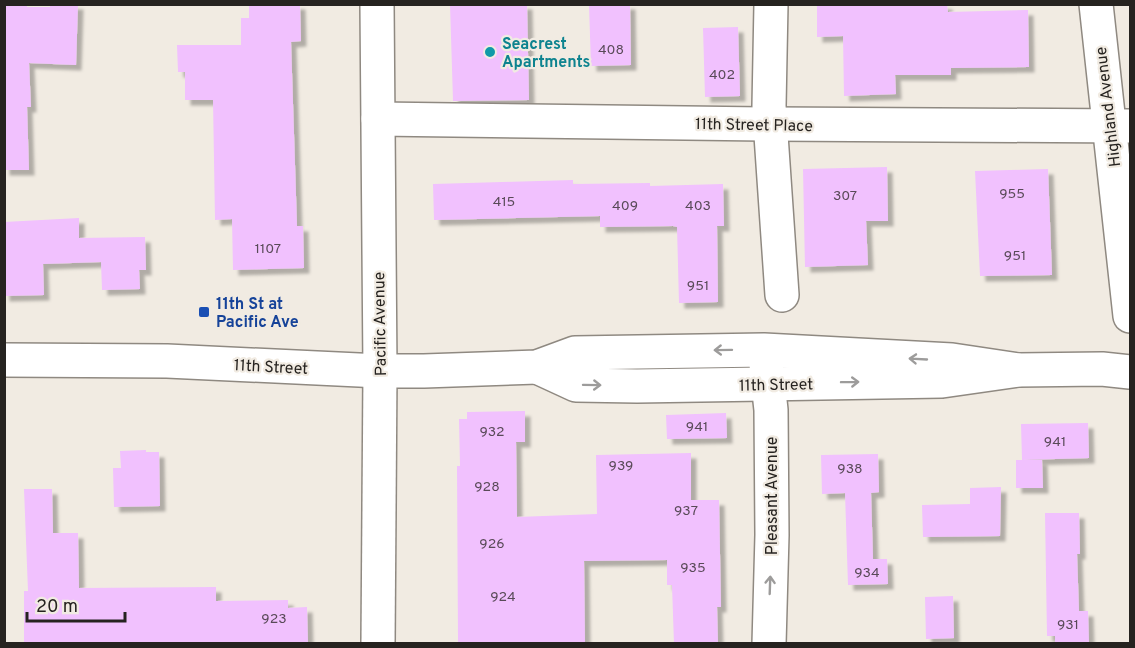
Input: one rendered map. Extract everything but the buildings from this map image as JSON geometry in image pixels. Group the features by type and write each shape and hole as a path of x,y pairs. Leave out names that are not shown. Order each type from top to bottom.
{"street":[{"name":"Pacific Avenue","path":"377,4 380,371 378,644"},
{"path":"771,4 769,106 782,295"},
{"name":"Highland Avenue","path":"1096,4 1120,125 1131,316"},
{"name":"11th Street Place","path":"378,119 771,124 1120,125"},
{"name":"11th Street","path":"4,360 167,361 380,371 537,368 575,353 765,350 952,360 1018,370"},
{"name":"Pleasant Avenue","path":"765,350 771,410 772,535 769,644"},
{"name":"11th Street","path":"537,368 576,385 942,381 1018,370 1102,369 1131,372"}],"place":[{"name":"Seacrest Apartments","path":"490,52"},
{"name":"11th St at Pacific Ave","path":"204,312"}]}
